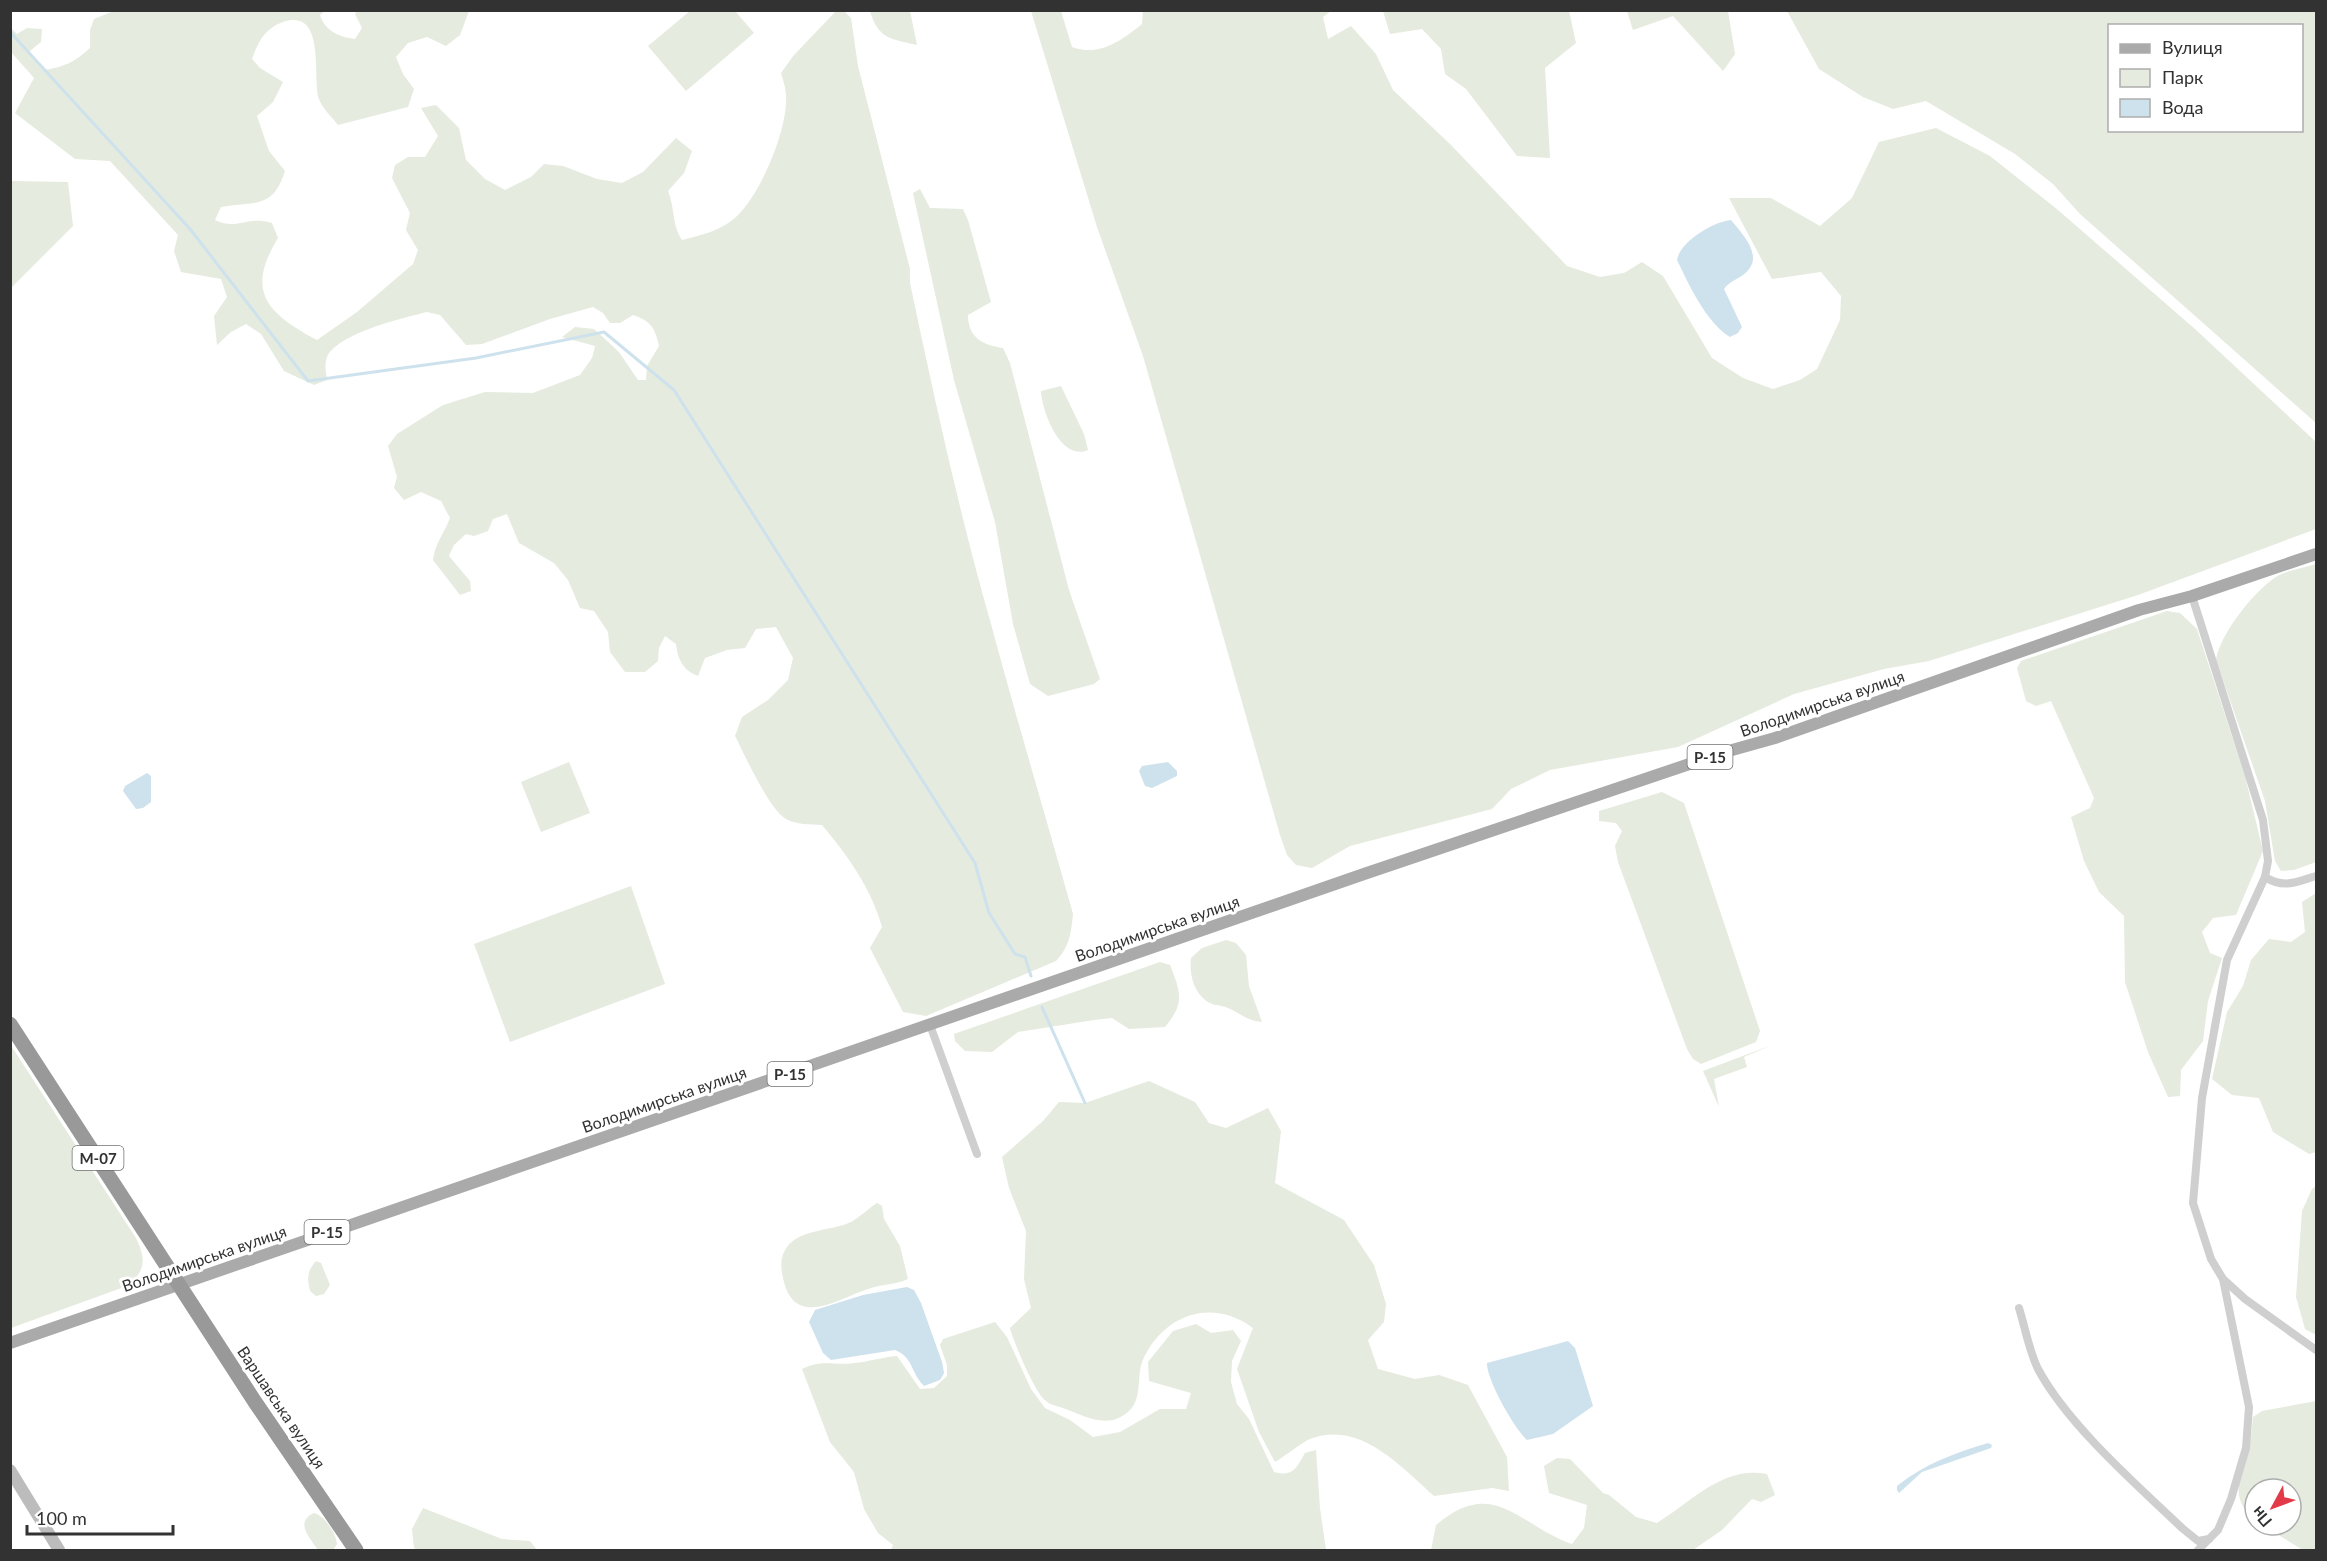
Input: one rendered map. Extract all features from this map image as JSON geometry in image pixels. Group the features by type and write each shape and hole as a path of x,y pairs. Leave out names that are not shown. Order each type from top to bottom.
{"highway":[{"name":"М-07","path":"10,1024 179,1283"},
{"name":"Варшавська вулиця","path":"179,1283 356,1551"}],"main road":[{"name":"Володимирська вулиця","path":"10,1343 1374,870 1725,752 1775,738 2139,610 2192,596 2316,554"}],"street":[{"path":"2192,596 2263,820 2268,861 2265,877 2227,960 2202,1098 2193,1203 2211,1259 2223,1279 2245,1299 2316,1350"},
{"path":"2265,877 2277,884 2293,883 2316,876"},
{"path":"930,1025 977,1154"},
{"path":"2198,1550 2218,1530 2231,1499 2246,1448 2249,1422 2247,1392 2223,1279"},
{"path":"2019,1308 2037,1367 2058,1398 2095,1442 2182,1528 2198,1541 2209,1539"},
{"path":"10,1470 59,1551"}],"green space":[{"path":"114,11 325,11 320,15 329,29 343,37 355,39 362,28 355,14 357,11 469,11 460,35 446,46 427,37 408,43 396,57 403,74 414,89 408,107 338,125 319,99 315,48 312,35 306,25 297,20 283,22 271,28 257,47 252,59 260,68 283,82 273,102 257,116 269,151 285,171 275,192 269,198 253,203 221,207 215,220 230,224 255,221 272,223 278,238 263,273 266,299 285,320 317,340 357,312 413,264 418,250 406,230 410,213 392,178 395,165 408,157 425,157 438,136 421,108 436,105 459,128 466,160 485,179 505,190 531,177 544,164 563,166 597,179 622,183 643,172 676,138 692,151 684,173 668,191 682,240 724,226 745,207 755,193 771,160 783,126 786,96 781,73 794,55 836,11 844,11 851,18 858,66 910,269 910,283 938,411 979,582 1073,914 1067,945 1056,961 926,1016 903,1012 870,948 882,927 872,899 858,873 822,825 794,822 779,813 765,793 735,736 742,717 768,700 788,680 793,658 776,627 756,629 745,648 727,650 705,658 698,676 685,667 678,655 676,644 665,636 659,648 658,661 645,672 625,672 610,652 608,632 594,611 580,608 568,580 554,563 519,543 507,514 493,519 488,531 474,536 466,534 454,545 449,556 470,581 471,591 460,595 433,560 450,518 441,501 421,492 404,500 394,488 397,477 388,446 397,434 443,405 485,392 533,393 580,375 592,358 595,346 562,337 575,327 594,329 619,352 638,380 646,380 647,366 659,346 654,330 644,320 633,315 620,323 610,323 603,313 593,307 550,319 482,344 466,345 440,315 427,312 372,328 333,348 327,357 325,366 327,380 314,385 284,371 261,334 246,324 231,332 217,345 214,316 227,297 221,279 181,272 174,251 178,235 110,161 75,159 15,113 34,78 11,52 11,28 17,34 27,28 42,29 41,42 30,51 32,58 43,70 57,68 80,57 90,48 90,30 94,19"},
{"path":"690,11 735,11 754,33 686,91 648,46"},
{"path":"870,11 910,11 917,45 887,36 877,27"},
{"path":"1031,11 1061,11 1072,47 1091,50 1109,46 1142,24 1143,11 1331,11 1323,17 1328,39 1351,26 1376,54 1393,90 1450,144 1567,266 1600,277 1624,273 1642,262 1663,276 1712,358 1743,378 1773,389 1800,380 1817,369 1840,320 1841,296 1821,272 1772,279 1729,198 1771,198 1820,226 1852,198 1879,142 1936,128 1990,156 2058,210 2195,329 2316,442 2316,529 2138,595 1929,661 1884,669 1794,694 1678,747 1550,770 1511,789 1492,809 1350,846 1312,868 1296,865 1287,855 1280,835 1143,356 1097,227"},
{"path":"1383,11 1569,11 1576,43 1545,68 1550,158 1517,156 1466,89 1445,74 1441,49 1422,29 1390,34"},
{"path":"1627,11 1728,11 1735,54 1723,71 1673,16 1633,30"},
{"path":"1787,11 2316,11 2316,423 2080,214 2053,184 2015,154 1926,101 1893,109 1863,97 1819,69"},
{"path":"11,181 68,182 73,226 11,288"},
{"path":"920,189 930,208 963,209 968,220 991,302 968,315 969,323 978,339 989,345 1003,348 1010,363 1069,590 1100,679 1094,684 1048,696 1030,684 1013,624 995,522 954,380 913,193"},
{"path":"1061,386 1084,434 1088,450 1078,452 1069,449 1049,422 1041,391"},
{"path":"2316,564 2316,862 2294,870 2281,871 2275,861 2265,801 2216,660 2231,626 2258,592 2280,575"},
{"path":"2167,611 2180,613 2197,629 2245,776 2263,851 2236,915 2213,918 2202,932 2210,953 2222,958 2208,1001 2203,1041 2181,1070 2180,1096 2168,1097 2148,1052 2125,982 2124,916 2099,892 2084,861 2071,817 2090,808 2094,798 2051,701 2036,706 2026,701 2017,668 2021,661"},
{"path":"569,762 590,813 541,832 521,782"},
{"path":"1662,792 1684,803 1760,1031 1756,1042 1701,1064 1693,1059 1687,1049 1618,862 1615,846 1622,831 1616,823 1599,821 1599,811"},
{"path":"631,886 665,984 510,1042 474,944"},
{"path":"2316,893 2316,1152 2309,1154 2273,1132 2259,1098 2232,1095 2212,1079 2227,1012 2243,986 2251,960 2269,939 2291,942 2305,932 2302,902"},
{"path":"1226,940 1236,943 1246,955 1249,986 1262,1022 1210,1003 1196,989 1191,971 1191,958 1202,948"},
{"path":"1160,962 1170,965 1179,991 1176,1011 1165,1027 1129,1029 1112,1018 1094,1020 1018,1032 992,1052 965,1051 955,1041 954,1034"},
{"path":"10,1044 136,1238 143,1258 141,1270 127,1286 11,1328"},
{"path":"1772,1045 1744,1057 1747,1067 1714,1079 1719,1107 1703,1071"},
{"path":"1149,1081 1195,1102 1209,1123 1226,1128 1268,1108 1281,1131 1275,1183 1344,1220 1374,1265 1386,1304 1384,1322 1368,1340 1378,1369 1415,1379 1439,1375 1468,1385 1507,1457 1509,1491 1492,1488 1434,1496 1378,1449 1346,1436 1328,1435 1310,1439 1275,1462 1259,1432 1237,1369 1253,1328 1237,1319 1221,1314 1205,1313 1189,1316 1175,1322 1162,1332 1142,1362 1134,1405 1114,1420 1088,1418 1052,1404 1041,1396 1025,1367 1010,1328 1031,1308 1024,1279 1026,1231 1009,1188 1002,1157 1043,1121 1059,1102 1085,1103"},
{"path":"2316,1186 2316,1335 2305,1329 2296,1297 2302,1211 2312,1189"},
{"path":"877,1203 882,1206 884,1219 900,1246 908,1279 873,1287 819,1307 798,1304 790,1296 783,1278 782,1260 787,1247 800,1237 851,1222"},
{"path":"316,1261 321,1263 330,1285 324,1294 316,1296 310,1291 308,1278 309,1271"},
{"path":"995,1322 1007,1337 1031,1389 1045,1408 1070,1420 1093,1437 1120,1432 1160,1409 1186,1409 1191,1393 1149,1381 1148,1362 1173,1331 1196,1324 1211,1333 1233,1330 1241,1341 1232,1361 1231,1382 1237,1404 1249,1419 1274,1472 1290,1472 1305,1453 1316,1450 1326,1550 891,1550 893,1545 878,1533 864,1509 854,1472 830,1442 802,1369 822,1363 846,1364 897,1356 920,1389 934,1388 947,1376 947,1365 940,1345 943,1339"},
{"path":"2316,1401 2316,1550 2303,1550 2282,1537 2303,1537 2303,1477 2243,1477 2243,1505 2241,1501 2239,1482 2251,1438 2253,1417 2262,1411"},
{"path":"1557,1458 1570,1459 1603,1493 1609,1495 1636,1517 1657,1523 1709,1487 1736,1475 1767,1474 1775,1495 1761,1502 1752,1499 1722,1530 1693,1550 1431,1550 1436,1525 1456,1511 1474,1504 1491,1504 1506,1509 1553,1536 1572,1544 1584,1528 1587,1505 1549,1493 1544,1466"},
{"path":"423,1508 502,1539 530,1541 537,1550 417,1550 414,1548 412,1529"},
{"path":"314,1513 326,1521 332,1530 337,1544 333,1550 318,1550 308,1535 304,1525 305,1521"}],"water":[{"path":"1731,220 1747,240 1753,254 1753,261 1743,275 1724,289 1742,327 1738,333 1730,337 1706,313 1677,260 1684,246 1698,234"},
{"path":"1168,762 1177,771 1177,776 1152,788 1145,786 1139,771 1142,766"},
{"path":"147,773 151,776 151,802 143,808 136,809 123,791 125,786"},
{"path":"907,1287 914,1290 921,1303 942,1362 944,1373 940,1380 924,1386 909,1361 895,1350 831,1360 823,1353 809,1322 815,1310 863,1295"},
{"path":"1568,1341 1575,1348 1593,1406 1553,1434 1527,1440 1502,1404 1491,1380 1487,1363"},
{"path":"1988,1443 1992,1445 1991,1448 1922,1472 1899,1493 1897,1490 1897,1486 1907,1478 1929,1465"}],"waterway":[{"path":"10,32 190,229 308,381 476,358 604,332 674,390 975,863 989,913 1015,954 1025,957 1031,976"},
{"path":"1042,1007 1085,1103"}]}
